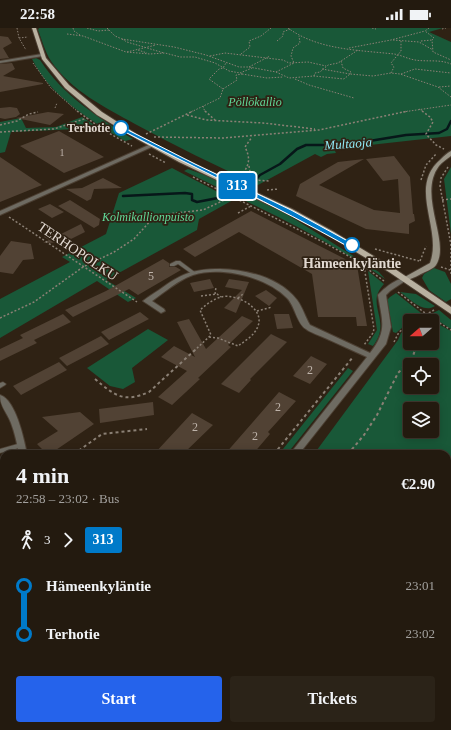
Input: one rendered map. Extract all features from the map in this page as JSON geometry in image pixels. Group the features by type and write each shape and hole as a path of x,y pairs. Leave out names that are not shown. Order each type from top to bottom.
{"main road":[{"path":"34,28 37,43 42,55 62,83 76,96 110,121 145,137 153,145 289,211 362,251 451,311"}],"street":[{"path":"0,62 42,55"},
{"path":"0,213 153,145"},
{"path":"297,450 383,342 386,336 387,327 382,295 405,279 432,264 438,257 438,235 430,191 430,181 436,164 449,151"},
{"path":"161,311 144,299 188,275 194,273 227,271 251,275 275,285 292,300 297,306 307,327 371,356"},
{"path":"0,398 4,402 18,428 22,450"}],"lane":[{"path":"172,264 178,262 194,273"},
{"path":"4,450 21,445"}],"path":[{"path":"73,28 74,31 83,36 126,52 150,54 165,53"},
{"path":"87,28 98,31 110,30"},
{"path":"107,28 115,36 127,42 147,48 180,57 195,57 204,55"},
{"path":"240,54 250,47 249,41 269,31 271,28"},
{"path":"372,28 376,29"},
{"path":"347,48 401,38 425,31 429,28"},
{"path":"442,29 446,28"},
{"path":"276,41 283,36 283,32 289,29 299,36 314,42 398,55 414,60 443,61 451,64"},
{"path":"425,31 434,38 432,40 433,50"},
{"path":"67,34 83,36"},
{"path":"294,63 291,56 293,48 300,43 299,36"},
{"path":"19,38 28,37"},
{"path":"401,38 425,43 433,50 432,52 451,60"},
{"path":"122,39 174,47 209,56 239,67 248,67 276,72 284,77"},
{"path":"391,40 432,40"},
{"path":"391,74 394,67 391,63 403,47 401,41"},
{"path":"126,52 147,48 157,44"},
{"path":"137,50 150,54"},
{"path":"314,76 315,73 320,72 326,66 341,61 358,50"},
{"path":"209,56 225,53 240,54 294,63 308,62 326,66"},
{"path":"248,67 270,56"},
{"path":"195,57 215,63 223,68 241,74 267,78 314,76 344,79 350,74"},
{"path":"341,61 343,68 351,72 350,74"},
{"path":"224,89 208,79 219,69 223,68 226,63"},
{"path":"276,72 294,63"},
{"path":"170,165 142,150 131,146 145,137 220,98 224,89 238,80 236,76 252,68"},
{"path":"322,69 373,76 400,74 415,69 451,73"},
{"path":"400,74 438,87 451,97"},
{"path":"294,78 302,83 339,92 354,98"},
{"path":"438,87 451,86"},
{"path":"55,108 57,103"},
{"path":"145,137 252,137 319,130 419,109 451,105"},
{"path":"203,106 204,112 209,117 216,120"},
{"path":"419,109 430,117 433,122 426,134 436,145 449,151"},
{"path":"0,125 17,121 29,114 38,112"},
{"path":"186,115 206,120 263,123 319,130"},
{"path":"0,132 54,128 87,118"},
{"path":"252,137 245,146 250,159 249,166 251,176 254,180 270,181"},
{"path":"450,164 441,178 440,186 450,241 451,276"},
{"path":"243,172 249,166"},
{"path":"190,175 322,242 364,266 374,329 373,333 277,450"},
{"path":"0,318 34,302 83,267 114,252 134,239 152,219 167,214 203,210 232,196"},
{"path":"442,200 451,199"},
{"path":"238,213 251,206"},
{"name":"TERHOPOLKU","path":"6,210 10,212 6,214 83,267 136,301"},
{"path":"373,249 419,261"},
{"path":"215,294 216,287"},
{"path":"95,379 116,396 124,399 142,396 149,392 210,337 218,338 238,346 258,327 259,320 257,312 238,298 215,294 201,296"},
{"path":"238,298 243,294"},
{"path":"210,337 211,336 200,310 221,296"},
{"path":"136,301 144,299"},
{"path":"136,301 141,304 144,299"},
{"path":"257,312 272,307"},
{"path":"427,313 437,309"},
{"path":"427,313 451,330"},
{"path":"351,450 364,435 398,373 412,359 415,350"},
{"path":"80,450 102,434 147,429"}],"green space":[{"name":"Pöllökallio","path":"39,28 443,28 429,32 451,42 451,136 334,149 336,153 327,154 321,157 315,154 258,185 135,124 78,90 59,72 51,61 38,30"},
{"path":"36,58 40,60 49,73 70,95 94,114 133,139 125,141 98,125 72,106 40,73 32,59"},
{"path":"82,117 99,128 11,132 5,152 0,153 0,122 21,118 26,128 56,127"},
{"path":"451,167 451,234 444,179"},
{"name":"Kolmikallionpuisto","path":"172,168 233,200 199,219 197,230 106,280 136,298 128,302 97,281 0,338 0,299 70,262 62,257 106,234 119,193"},
{"path":"188,169 213,178 285,213 379,272 385,279 361,263 312,235 184,171"},
{"path":"434,268 445,272 451,284 451,299 446,302 429,290 422,278 424,274"},
{"path":"368,271 384,284 377,299 380,328 378,337 373,346 368,344 377,330"},
{"path":"400,292 416,294 435,306 430,308 421,307"},
{"path":"396,293 421,313 403,314 403,327 396,333 393,332 387,300"},
{"path":"439,310 451,320 451,329 439,321 439,314 431,314"},
{"path":"439,324 451,331 451,450 317,450 398,340 403,332 403,350 439,350"},
{"path":"148,329 168,340 132,368 135,382 123,389 110,386 87,368"},
{"path":"348,368 353,371 290,450 282,450"}],"building":[{"path":"0,36 8,37 12,43 3,48 9,58 0,59"},
{"path":"12,63 15,69 3,76 43,84 0,92 0,64"},
{"path":"0,108 17,108 20,114 16,117 5,119 0,118"},
{"path":"48,112 64,114 50,125 16,118"},
{"path":"59,131 104,157 64,173 20,146"},
{"path":"394,156 410,177 415,221 409,224 409,234 366,229 296,196 300,184 338,162 364,159 319,185 374,210 400,213 398,179 383,181 366,159"},
{"path":"0,157 42,185 0,202"},
{"path":"103,178 122,188 94,189 91,199 87,201 66,189 82,188"},
{"path":"70,200 100,219 99,225 94,228 58,206"},
{"path":"50,204 64,212 52,218 38,209"},
{"path":"251,211 357,265 367,326 357,326 356,317 318,317 312,274 239,232 195,257 183,249"},
{"path":"81,224 85,232 69,240 73,242 43,243 49,240 44,237 46,231 52,228 61,234"},
{"path":"11,241 31,244 34,259 23,260 13,274 0,272 0,256"},
{"path":"163,259 169,263 169,267 176,267 181,270 138,295 129,289 73,317 65,310 106,291"},
{"path":"210,279 214,288 194,292 190,283"},
{"path":"229,279 249,282 236,313 224,308 242,290 225,287"},
{"path":"266,290 277,298 269,306 255,296"},
{"path":"140,312 149,319 109,340 101,332"},
{"path":"63,314 71,322 34,340 37,343 0,361 0,349 23,338 20,335"},
{"path":"274,314 289,314 293,328 277,329"},
{"path":"242,316 253,321 228,345 231,347 198,378 200,379 172,405 158,397 187,371 161,357 174,346 195,357 177,322 189,319 206,349"},
{"path":"271,334 287,342 250,379 251,380 239,393 221,384"},
{"path":"101,336 109,344 67,366 59,358"},
{"path":"311,356 327,364 310,384 293,376"},
{"path":"59,362 67,370 21,395 13,386"},
{"path":"279,392 296,401 268,432 270,434 256,450 228,450"},
{"path":"153,402 154,415 100,423 99,409"},
{"path":"80,412 94,424 56,450 43,450 37,444 58,431 42,417"},
{"path":"192,413 213,425 187,450 158,450"}],"waterway":[{"name":"Multaoja","path":"251,185 260,175 280,164 297,149 306,145 345,145 406,135 439,133 447,129 451,121"},
{"name":"Multaoja","path":"123,196 185,193 192,194 192,200 197,202 223,197"}],"bus line":[{"name":"313","path":"121,128 142,140 289,211 352,245"}],"place":[{"name":"Terhotie","path":"121,128"},
{"name":"Hämeenkyläntie","path":"352,245"}]}
